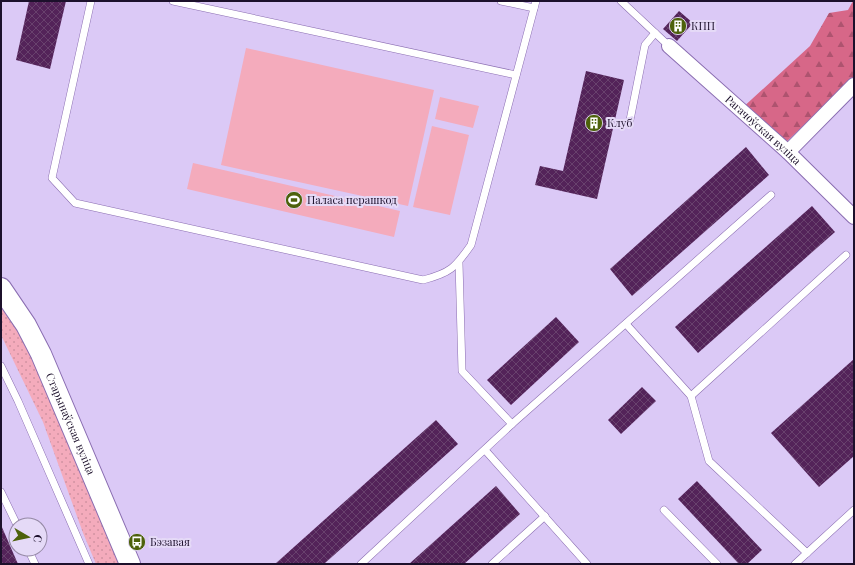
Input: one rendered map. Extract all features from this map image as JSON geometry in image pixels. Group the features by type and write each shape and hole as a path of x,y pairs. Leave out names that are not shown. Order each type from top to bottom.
{"main road":[{"name":"Старынаўская вуліца","path":"1,288 26,325 51,374 130,564"}],"street":[{"name":"Рагачоўская вуліца","path":"669,46 788,152 854,218"},
{"path":"788,152 854,85"}],"lane":[{"path":"91,1 52,178 75,203 423,280 444,275 459,263 471,245 535,5 501,1"},
{"path":"173,1 516,75"},
{"path":"621,1 669,46"},
{"path":"630,120 645,45 655,33"},
{"path":"361,564 512,424 771,195"},
{"path":"691,396 846,255"},
{"path":"459,263 462,371 512,424"},
{"path":"626,324 691,396 708,461 807,553"},
{"path":"1,366 18,401 89,564"},
{"path":"485,450 587,564"},
{"path":"1,492 13,517"},
{"path":"664,510 716,564"},
{"path":"795,564 854,510"},
{"path":"492,564 545,516"}],"shaded area":[{"path":"246,48 434,90 408,206 221,165"},
{"path":"440,97 479,106 473,128 435,119"},
{"path":"432,126 469,135 450,215 413,207"},
{"name":"Паласа перашкод","path":"193,163 400,211 394,237 187,189"},
{"path":"1,301 37,358 121,564 96,564 83,533 43,422 1,335"}],"green space":[{"path":"853,1 854,77 781,147 740,110 810,46 829,13 848,10"}],"building":[{"path":"29,1 66,1 50,69 16,60"},
{"name":"КПП","path":"679,11 693,23 677,41 663,29"},
{"name":"Клуб","path":"586,71 624,80 597,199 535,185 540,166 563,171"},
{"path":"746,147 769,175 632,296 610,269"},
{"path":"812,206 835,232 698,353 675,327"},
{"path":"556,317 579,342 511,405 487,380"},
{"path":"854,359 854,456 819,487 771,433"},
{"path":"642,387 656,401 621,434 608,420"},
{"path":"436,420 458,444 324,564 275,564"},
{"path":"697,481 762,550 747,564 739,564 678,499"},
{"path":"496,486 520,514 464,564 409,564"},
{"path":"1,525 8,541 8,557 15,557 18,564 1,564"}],"place":[{"name":"КПП","path":"678,26"},
{"name":"Клуб","path":"594,123"},
{"name":"Паласа перашкод","path":"294,200"},
{"name":"Бэзавая","path":"137,542"}]}
